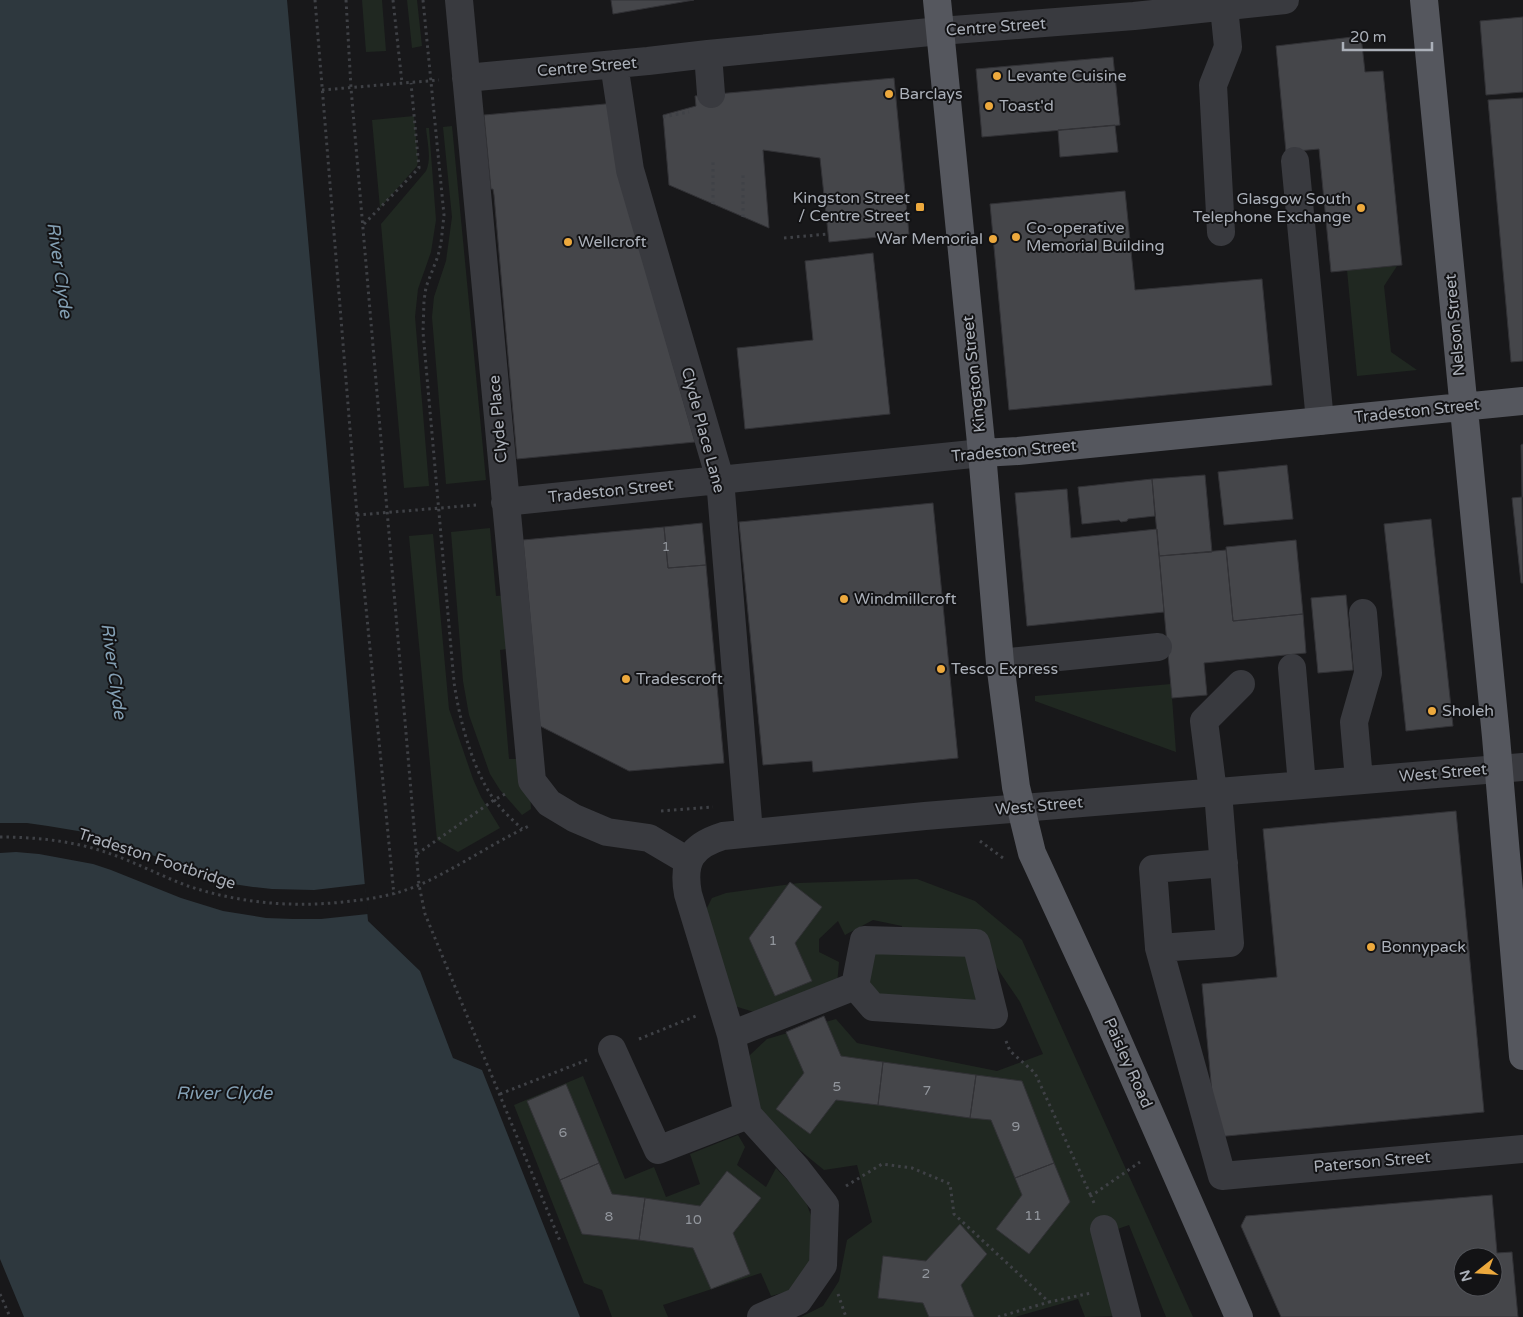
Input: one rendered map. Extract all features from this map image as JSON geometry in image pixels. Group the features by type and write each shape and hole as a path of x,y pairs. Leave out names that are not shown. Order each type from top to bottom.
{"main road":[{"name":"Kingston Street","path":"937,0 982,453 1000,663 1016,787 1021,808"},
{"name":"Nelson Street","path":"1424,0 1496,737 1510,768 1523,1056"},
{"name":"Tradeston Street","path":"982,453 1523,401"},
{"name":"Paisley Road","path":"1021,808 1032,853 1103,1007 1239,1317"}],"street":[{"name":"Clyde Place","path":"458,0 532,781"},
{"name":"Centre Street","path":"466,78 940,31 1134,16 1285,0"},
{"path":"1221,232 1213,85 1228,47 1224,7"},
{"path":"704,102 708,54"},
{"name":"Clyde Place Lane","path":"614,64 630,170 720,479 748,833"},
{"path":"1295,161 1320,421"},
{"name":"Tradeston Street","path":"506,502 982,453"},
{"path":"1359,780 1354,722 1368,673 1362,612"},
{"path":"1000,663 1158,647"},
{"path":"1292,668 1302,785"},
{"path":"1224,863 1153,869 1159,948 1230,943 1224,863 1216,792 1204,721 1241,684"},
{"name":"West Street","path":"688,861 694,851 711,840 723,836 748,833 1021,808 1510,768"},
{"path":"532,781 549,803 574,818 607,832 650,838 688,861 685,881 688,894 731,1035 748,1115 797,1169 826,1205 823,1265 798,1301 761,1317"},
{"path":"864,940 976,943 994,1015 873,1007 856,986 864,940"},
{"name":"Paterson Street","path":"1159,948 1222,1176 1523,1149"},
{"path":"731,1035 856,986"},
{"path":"612,1049 658,1150 748,1115"},
{"path":"1104,1229 1126,1317"}],"path":[{"path":"315,0 357,515 394,895"},
{"path":"346,0 419,885 425,914 560,1241"},
{"path":"392,0 402,83"},
{"path":"423,0 444,215 441,243 426,287 423,332 453,672 459,714 479,773 494,800"},
{"path":"322,90 466,78"},
{"path":"363,224 420,168 411,83"},
{"path":"663,117 704,102"},
{"path":"713,160 713,204"},
{"path":"743,173 743,217"},
{"path":"784,238 828,234"},
{"path":"357,515 506,502"},
{"path":"417,854 494,800 532,781"},
{"name":"Tradeston Footbridge","path":"0,838 52,840 89,847 117,856 188,886 246,901 283,905 325,904 394,895 431,880 522,829 494,800"},
{"path":"994,1015 1010,1051 1035,1073 1092,1196 1104,1229"},
{"path":"500,1094 560,1070"},
{"path":"1092,1196 1142,1161"},
{"path":"822,1201 882,1164 912,1168 950,1184 954,1214 1050,1302"},
{"path":"998,1317 1050,1302 1096,1292"},
{"path":"0,1294 10,1317"}],"shaded area":[{"path":"362,0 382,0 386,51 366,52"},
{"path":"407,0 417,0 422,46 412,48"},
{"path":"414,116 417,166 380,208 372,120"},
{"path":"452,126 486,480 446,484 432,317 434,297 446,261 452,217 443,127"},
{"path":"426,128 429,128 436,220 431,252 418,289 415,317 429,486 404,488 381,224 426,171 429,156"},
{"path":"1397,266 1384,286 1391,352 1417,370 1357,376 1347,270"},
{"path":"490,528 496,596 509,595 514,648 500,650 509,759 519,759 522,791 530,791 531,809 522,815 500,790 490,774 469,715 463,681 451,532"},
{"path":"433,534 449,709 473,779 481,797 500,828 458,852 437,840 409,536"},
{"path":"1171,684 1176,752 1035,701 1035,696"},
{"path":"917,879 975,901 1022,940 1193,1317 1166,1317 1129,1225 1095,1237 1117,1316 1085,1317 1078,1299 1015,1317 801,1317 823,1306 839,1281 847,1240 872,1222 857,1165 824,1170 763,1120 749,1082 750,1055 767,1039 836,1019 857,1043 997,1071 1043,1054 1020,1002 986,952 972,1026 858,1004 867,945 899,949 902,926 873,920 845,935 838,921 819,939 819,952 839,962 836,997 754,1012 731,1005 703,916 712,898 726,893 799,883"},
{"path":"583,1076 625,1179 654,1167 666,1197 700,1184 690,1154 738,1135 745,1147 737,1165 766,1187 776,1168 804,1197 815,1226 809,1262 789,1291 771,1296 761,1273 663,1305 668,1317 612,1317 602,1290 584,1283 514,1105"}],"water":[{"name":"River Clyde","path":"0,0 287,0 368,921 420,971 453,1058 482,1070 580,1317 24,1317 0,1259"}],"pier":[{"path":"0,823 27,823 90,833 197,873 233,884 272,889 314,890 365,884 368,914 321,919 293,919 266,918 223,911 181,898 93,864 39,854 0,853"}],"building":[{"path":"611,0 694,0 613,14"},
{"path":"1523,17 1523,92 1486,95 1480,21"},
{"name":"Glasgow South Telephone Exchange","path":"1361,36 1365,72 1383,71 1402,265 1331,272 1319,149 1286,152 1276,46"},
{"path":"1113,57 1120,125 982,137 976,69"},
{"path":"894,78 909,234 829,242 820,158 763,150 769,228 669,185 663,115 696,106 695,96"},
{"path":"1523,98 1523,361 1511,362 1488,100"},
{"name":"Wellcroft","path":"616,103 619,174 695,442 517,459 494,195 493,189 491,189 484,115"},
{"path":"1115,125 1118,152 1060,157 1058,130"},
{"path":"1125,191 1135,290 1262,279 1272,385 1009,410 990,204"},
{"path":"873,253 890,414 745,429 737,348 813,340 805,261"},
{"path":"1523,444 1523,497 1522,497 1521,445"},
{"path":"1287,465 1293,519 1224,525 1218,472"},
{"path":"1205,475 1212,552 1159,556 1152,479"},
{"path":"1152,479 1155,516 1128,519 1121,522 1119,520 1082,524 1078,487"},
{"path":"1067,489 1071,538 1157,529 1164,612 1027,626 1015,493"},
{"path":"1522,497 1523,583 1521,583 1512,498"},
{"name":"Windmillcroft","path":"933,503 958,758 813,772 812,761 763,765 739,522"},
{"path":"1431,519 1453,726 1406,731 1384,524"},
{"path":"702,523 706,565 668,568 664,527"},
{"name":"Tradescroft","path":"664,527 668,568 706,565 724,763 629,771 540,726 523,540"},
{"path":"1296,540 1303,614 1233,621 1226,547"},
{"path":"1226,550 1233,621 1303,614 1306,653 1204,663 1207,695 1172,698 1159,556"},
{"path":"1346,595 1353,670 1318,673 1311,598"},
{"name":"Bonnypack","path":"1456,811 1484,1112 1216,1137 1202,984 1277,977 1263,829"},
{"path":"790,882 822,907 795,943 812,981 775,996 749,938"},
{"path":"824,1016 841,1056 883,1062 878,1105 836,1100 810,1134 776,1109 804,1073 786,1032"},
{"path":"883,1062 976,1075 970,1118 878,1105"},
{"path":"976,1075 1022,1081 1054,1163 1015,1178 991,1120 970,1118"},
{"path":"566,1084 599,1163 560,1180 527,1101"},
{"path":"599,1163 612,1194 645,1198 639,1240 582,1234 560,1180"},
{"path":"1054,1163 1070,1202 1029,1254 996,1229 1022,1195 1015,1178"},
{"path":"727,1171 761,1198 733,1233 750,1274 711,1289 693,1248 639,1240 645,1198 700,1206"},
{"path":"1492,1195 1496,1247 1453,1247 1453,1297 1503,1297 1503,1253 1512,1252 1518,1317 1281,1317 1241,1226 1246,1216"},
{"path":"960,1224 987,1254 961,1285 974,1317 929,1317 923,1303 878,1298 883,1256 926,1261"}],"place":[{"name":"Levante Cuisine","path":"997,76"},
{"name":"Barclays","path":"889,94"},
{"name":"Toast'd","path":"989,106"},
{"name":"Kingston Street / Centre Street","path":"920,207"},
{"name":"Glasgow South Telephone Exchange","path":"1361,208"},
{"name":"Co-operative Memorial Building","path":"1016,237"},
{"name":"War Memorial","path":"993,239"},
{"name":"Wellcroft","path":"568,242"},
{"name":"Windmillcroft","path":"844,599"},
{"name":"Tesco Express","path":"941,669"},
{"name":"Tradescroft","path":"626,679"},
{"name":"Sholeh","path":"1432,711"},
{"name":"Bonnypack","path":"1371,947"}]}
